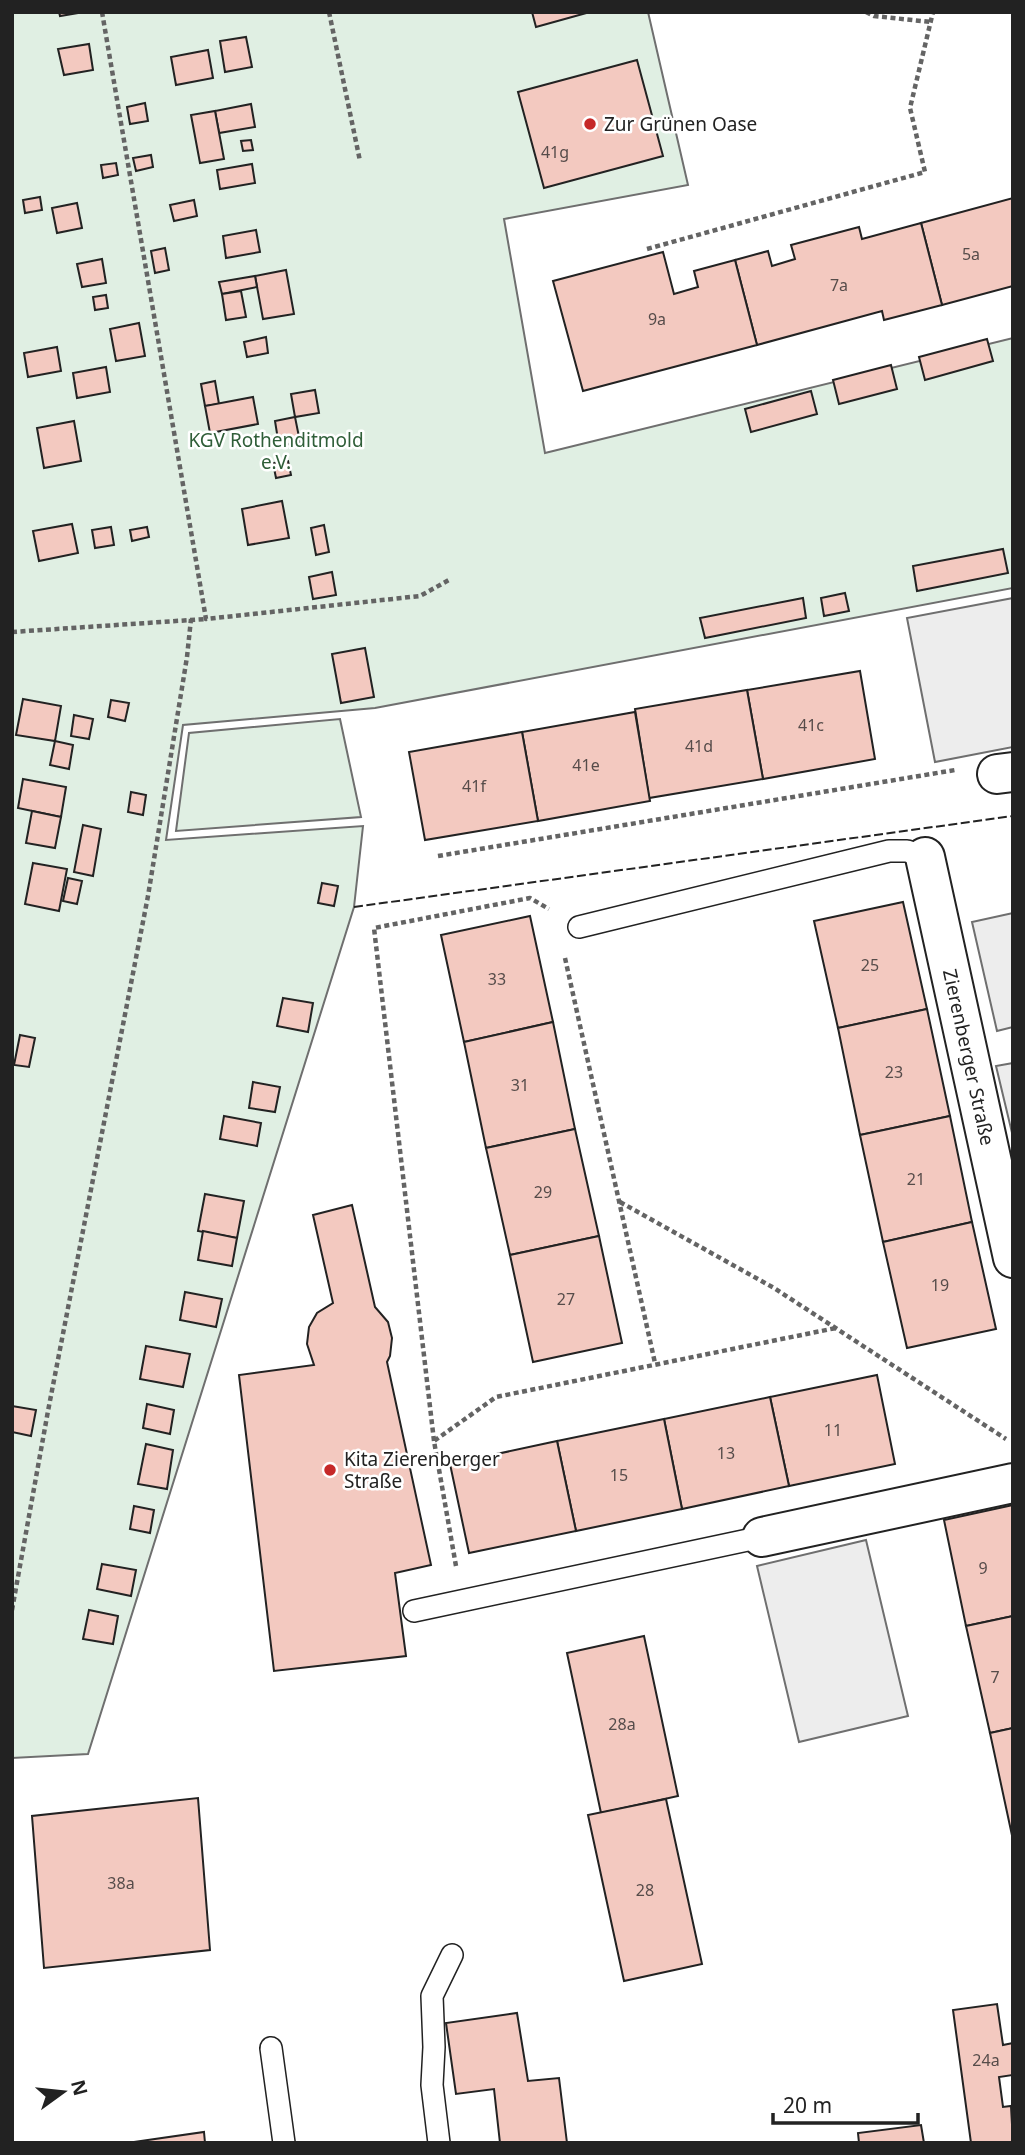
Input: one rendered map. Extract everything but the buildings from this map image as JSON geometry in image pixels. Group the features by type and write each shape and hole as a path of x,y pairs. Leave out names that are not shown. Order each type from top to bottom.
{"street":[{"name":"Zierenberger Straße","path":"925,857 1013,1258"},
{"path":"762,1538 1013,1483"}],"lane":[{"path":"579,927 889,851 907,851 925,857"},
{"path":"414,1611 762,1538"},
{"path":"439,2143 432,2085 432,1996 452,1955"},
{"path":"271,2048 284,2143"}],"path":[{"path":"102,12 206,619"},
{"path":"329,12 360,161"},
{"path":"866,12 873,16 931,22"},
{"path":"647,249 925,172 910,108 933,12"},
{"path":"12,632 206,619 420,596 449,580"},
{"path":"12,1609 148,896 191,619"},
{"path":"438,856 971,767 1005,773"},
{"path":"463,1601 434,1441 374,928 530,898 579,927 565,959 655,1363"},
{"path":"619,1202 774,1288 1013,1443"},
{"path":"434,1441 496,1397 836,1328"}],"green space":[{"name":"KGV Rothenditmold e.V.","path":"12,12 648,12 688,185 504,219 545,453 1013,338 1013,588 375,708 183,725 166,840 363,826 354,907 88,1754 12,1758"},
{"path":"340,719 361,817 176,831 189,733"}],"shaded area":[{"path":"1013,598 1013,747 935,762 907,618"},
{"path":"1013,913 1013,1027 997,1031 972,922"},
{"path":"1013,1063 1013,1137 996,1066"},
{"path":"866,1540 908,1716 799,1742 757,1566"}],"fence":[{"path":"354,907 1013,816"}],"place":[{"name":"Zur Grünen Oase","path":"590,124"},
{"name":"Kita Zierenberger Straße","path":"330,1470"}]}
